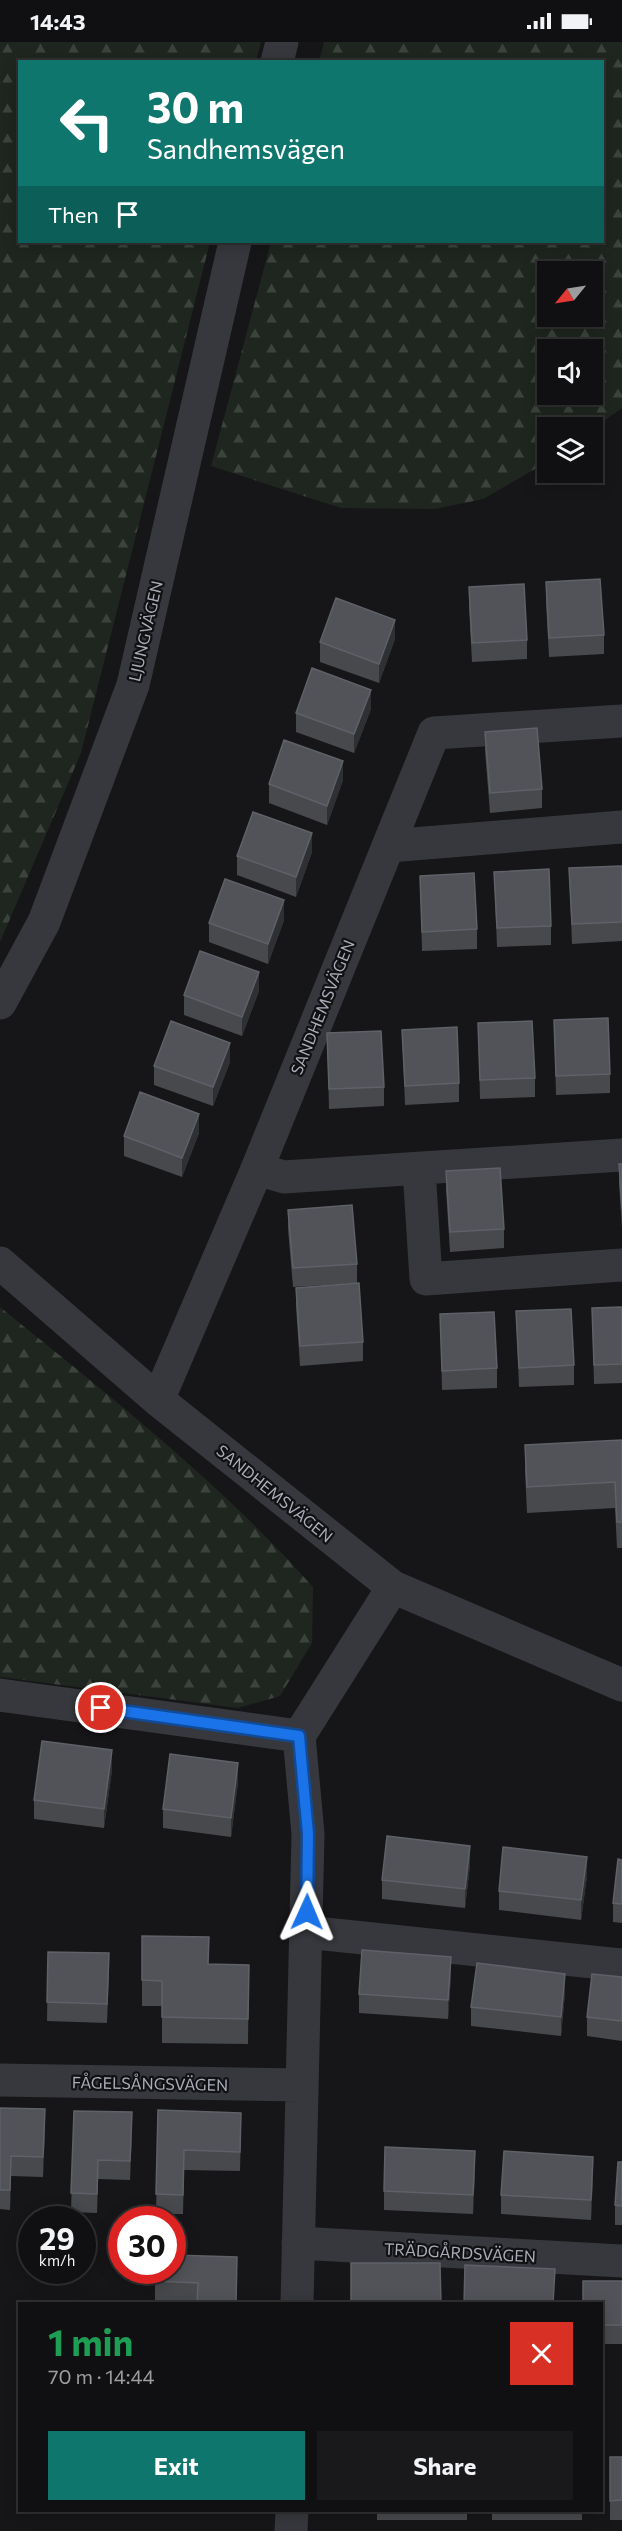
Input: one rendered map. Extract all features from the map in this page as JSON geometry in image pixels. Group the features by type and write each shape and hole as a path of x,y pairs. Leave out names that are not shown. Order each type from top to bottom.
{"street":[{"path":"278,60 282,42"},
{"name":"LJUNGVÄGEN","path":"0,1003 44,922 133,685 236,243"},
{"name":"SANDHEMSVÄGEN","path":"158,1400 257,1169 434,733 622,721"},
{"path":"388,846 622,827"},
{"path":"257,1169 284,1177 622,1155"},
{"path":"419,1169 426,1280 622,1265"},
{"name":"SANDHEMSVÄGEN","path":"0,1263 158,1400 393,1587 622,1685"},
{"path":"297,2302 308,1834 299,1736 393,1587"},
{"path":"0,1695 299,1736"},
{"path":"306,1932 622,1965"},
{"name":"FÅGELSÅNGSVÄGEN","path":"0,2080 301,2085"},
{"name":"TRÄDGÅRDSVÄGEN","path":"298,2243 622,2261"},
{"path":"291,2531 292,2512"}],"green space":[{"path":"0,42 261,42 256,60 18,60 18,243 210,243 81,753 0,942"},
{"path":"324,42 622,42 622,408 603,422 603,417 537,417 537,468 483,499 435,509 341,508 211,466 271,243 604,243 604,60 319,60"},
{"path":"0,1307 202,1475 277,1548 313,1587 312,1643 280,1696 238,1708 0,1677"}],"building":[{"path":"600,579 604,635 549,638 546,582"},
{"path":"524,584 527,640 472,643 469,587"},
{"path":"336,598 395,620 379,664 320,642"},
{"path":"312,668 371,690 354,734 296,713"},
{"path":"537,728 542,789 490,793 485,732"},
{"path":"284,740 343,761 327,806 269,784"},
{"path":"253,812 312,833 296,877 237,856"},
{"path":"622,866 622,922 572,924 569,868"},
{"path":"549,869 551,926 497,928 494,872"},
{"path":"474,873 477,929 422,932 420,876"},
{"path":"225,879 284,900 268,944 209,923"},
{"path":"200,951 259,972 242,1017 184,995"},
{"path":"608,1018 610,1074 556,1076 554,1020"},
{"path":"171,1021 230,1043 213,1087 154,1066"},
{"path":"532,1021 535,1078 480,1080 478,1023"},
{"path":"457,1027 459,1083 405,1086 402,1030"},
{"path":"381,1031 384,1087 329,1089 327,1033"},
{"path":"140,1092 199,1114 182,1158 124,1136"},
{"path":"619,1164 622,1164 622,1210"},
{"path":"500,1168 504,1229 450,1232 446,1171"},
{"path":"352,1205 357,1264 293,1268 288,1210"},
{"path":"359,1283 363,1342 300,1346 296,1288"},
{"path":"622,1307 622,1364 594,1365 592,1308"},
{"path":"571,1309 574,1365 519,1368 516,1311"},
{"path":"494,1312 497,1368 442,1371 440,1314"},
{"path":"622,1440 622,1522 617,1522 615,1482 527,1487 525,1445"},
{"path":"42,1741 112,1750 104,1809 34,1800"},
{"path":"170,1754 238,1763 231,1818 163,1809"},
{"path":"387,1836 470,1846 465,1889 382,1880"},
{"path":"503,1847 587,1857 581,1900 499,1891"},
{"path":"618,1859 622,1860 622,1904 613,1903"},
{"path":"142,1936 209,1937 208,1964 249,1965 248,2019 162,2017 162,1981 142,1980"},
{"path":"362,1950 451,1957 448,2000 359,1994"},
{"path":"48,1952 109,1953 107,2004 47,2002"},
{"path":"477,1963 565,1974 561,2017 471,2007"},
{"path":"592,1974 622,1977 622,2021 587,2017"},
{"path":"0,2108 45,2109 43,2157 11,2156 10,2190 0,2190"},
{"path":"158,2110 241,2113 240,2152 184,2150 183,2195 156,2194"},
{"path":"74,2111 132,2112 130,2161 98,2160 97,2194 71,2193"},
{"path":"385,2147 475,2151 473,2195 384,2191"},
{"path":"504,2151 593,2157 591,2200 501,2195"},
{"path":"618,2162 622,2162 622,2206 615,2205"},
{"path":"186,2255 237,2257 236,2302 197,2302 198,2283 186,2282"},
{"path":"351,2263 440,2263 441,2302 351,2302"},
{"path":"465,2265 555,2269 553,2302 464,2302"},
{"path":"583,2281 622,2281 622,2325 603,2325 603,2302 583,2302"},
{"path":"610,2457 622,2457 622,2500 610,2501"}],"route":[{"path":"101,1708 299,1736 308,1834 307,1912"}]}
